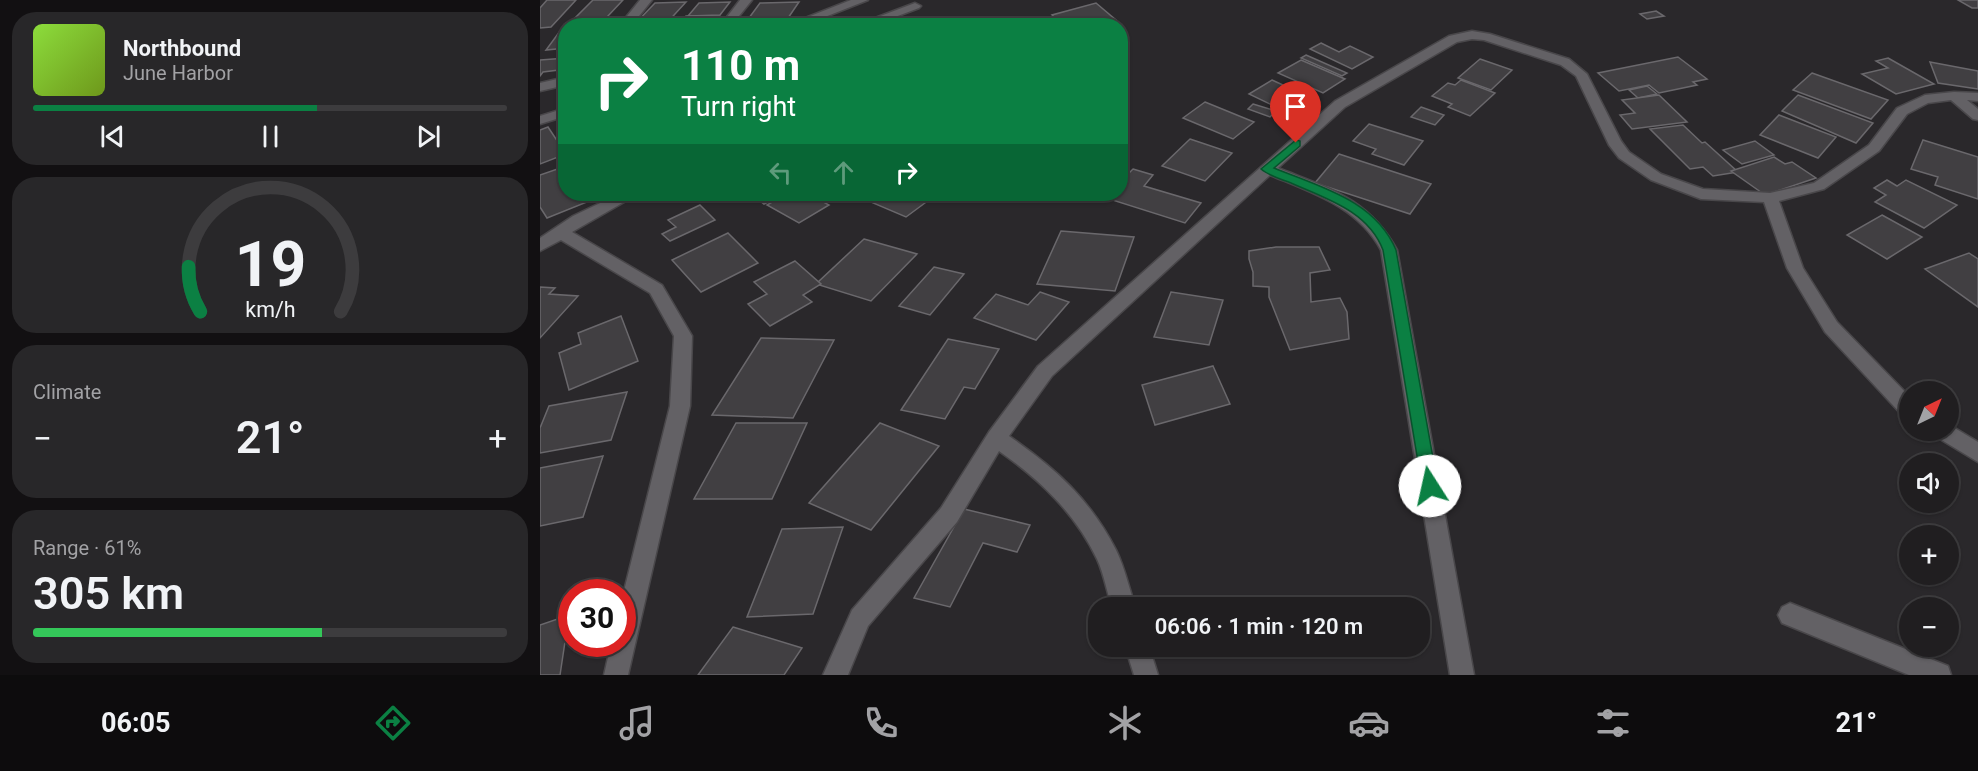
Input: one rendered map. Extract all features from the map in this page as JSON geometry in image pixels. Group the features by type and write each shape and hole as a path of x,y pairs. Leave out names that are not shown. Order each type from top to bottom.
{"street":[{"path":"631,18 646,0"},
{"path":"731,18 746,0"},
{"path":"812,18 862,0"},
{"path":"881,18 915,6"},
{"path":"835,675 860,618 949,515 996,438 1045,371 1340,104 1453,39 1472,35 1486,37 1554,57 1574,68 1586,81 1614,142 1624,155 1656,177 1701,194 1770,198 1819,186 1874,148 1902,111 1925,99 1954,96 1978,97"},
{"path":"540,87 558,83"},
{"path":"1954,96 1978,116"},
{"path":"540,120 558,114"},
{"path":"1267,169 1347,203 1362,212 1384,236 1389,250 1462,675"},
{"path":"1770,198 1794,268 1831,327 1899,398"},
{"path":"540,246 579,220 616,201"},
{"path":"560,232 656,289 683,336 680,406 616,675"},
{"path":"996,438 1039,468 1077,507 1107,556 1120,597"},
{"path":"1959,441 1978,453"},
{"path":"1790,615 1939,675"},
{"path":"1140,657 1146,675"}],"building":[{"path":"547,0 576,0 551,27 540,28 540,8"},
{"path":"593,0 623,0 607,17 575,18"},
{"path":"1958,0 1978,0 1978,8 1972,8"},
{"path":"686,2 671,18 641,18 655,3"},
{"path":"730,2 720,15 688,16 699,3"},
{"path":"799,2 788,18 749,18 760,3"},
{"path":"1096,3 1114,18 1055,18 1052,15"},
{"path":"1656,11 1664,16 1647,19 1640,14"},
{"path":"686,16 719,16 717,18 684,18"},
{"path":"558,34 558,49 546,50"},
{"path":"1321,43 1339,52 1350,46 1373,57 1352,69 1310,49"},
{"path":"1306,55 1347,73 1342,76 1301,58"},
{"path":"1678,57 1707,79 1693,82 1697,85 1659,93 1649,85 1619,91 1598,73"},
{"path":"1888,58 1934,84 1896,94 1862,74 1888,68 1876,61"},
{"path":"558,59 558,70 543,72 540,76 540,60"},
{"path":"1480,59 1512,70 1491,90 1458,78"},
{"path":"1301,60 1345,79 1323,93 1278,73"},
{"path":"1930,62 1978,71 1978,89 1938,83"},
{"path":"1812,73 1888,100 1871,119 1793,90"},
{"path":"1272,80 1318,101 1295,116 1249,94"},
{"path":"1461,80 1495,93 1470,116 1448,107 1452,104 1432,96 1448,83 1455,85"},
{"path":"1647,86 1657,94 1638,98 1629,90"},
{"path":"1659,95 1687,122 1632,129 1620,115 1635,113 1622,100"},
{"path":"1798,95 1873,123 1856,143 1782,111"},
{"path":"1205,102 1254,122 1233,139 1183,118"},
{"path":"1253,104 1276,111 1270,117 1248,109"},
{"path":"1421,107 1444,115 1435,125 1411,117"},
{"path":"1779,115 1836,137 1818,158 1760,135"},
{"path":"1369,124 1423,141 1404,165 1372,154 1376,149 1353,141"},
{"path":"1683,125 1738,172 1713,176 1703,167 1690,169 1650,129"},
{"path":"548,127 558,142 558,157 540,164 540,130"},
{"path":"1190,139 1232,153 1205,181 1162,166"},
{"path":"1923,140 1978,157 1978,199 1935,185 1938,177 1911,169"},
{"path":"1755,141 1774,155 1742,164 1723,150"},
{"path":"1339,154 1431,184 1410,214 1315,183"},
{"path":"1774,157 1785,164 1792,162 1816,178 1765,195 1731,171"},
{"path":"558,169 558,201 590,201 547,218 540,207 540,175"},
{"path":"1133,169 1153,175 1144,186 1201,203 1185,223 1115,201 1128,201 1128,174"},
{"path":"1887,180 1897,186 1906,180 1957,205 1924,228 1875,202 1886,195 1874,188"},
{"path":"774,201 822,201 829,205 799,223 767,205"},
{"path":"868,201 928,201 906,217"},
{"path":"700,205 715,220 670,241 662,234 676,227 668,220"},
{"path":"1882,215 1922,237 1887,259 1847,235"},
{"path":"1061,231 1134,237 1115,291 1037,284"},
{"path":"728,233 758,263 701,292 672,260"},
{"path":"864,239 917,254 871,301 816,284"},
{"path":"1276,247 1319,247 1330,270 1310,273 1311,302 1340,298 1347,312 1349,339 1290,350 1269,297 1269,287 1253,286 1253,272 1249,259 1249,251"},
{"path":"1969,253 1978,259 1978,307 1925,269"},
{"path":"795,261 821,284 803,295 812,302 770,326 748,304 767,294 754,282"},
{"path":"934,267 964,274 930,315 899,306"},
{"path":"540,287 555,288 549,294 578,296 540,338"},
{"path":"1040,292 1069,302 1036,340 974,318 996,294 1028,305"},
{"path":"1171,292 1223,300 1209,345 1154,337"},
{"path":"621,316 638,361 569,390 559,353 581,344 578,333"},
{"path":"761,338 834,340 793,418 712,415"},
{"path":"948,339 999,349 975,389 964,387 945,419 901,410"},
{"path":"1213,366 1230,404 1155,425 1142,385"},
{"path":"627,392 611,440 540,453 540,428 549,406"},
{"path":"736,423 807,423 772,499 694,499"},
{"path":"880,423 939,446 871,530 809,503"},
{"path":"603,456 583,517 540,526 540,468"},
{"path":"964,509 1030,525 1017,552 983,543 950,607 914,598"},
{"path":"843,527 813,614 747,617 782,529"},
{"path":"558,619 558,657 563,657 560,675 540,675 540,625"},
{"path":"733,627 802,648 784,675 698,675"}],"route":[{"path":"1296,143 1267,169 1347,203 1362,212 1384,236 1389,250 1430,486"}]}
